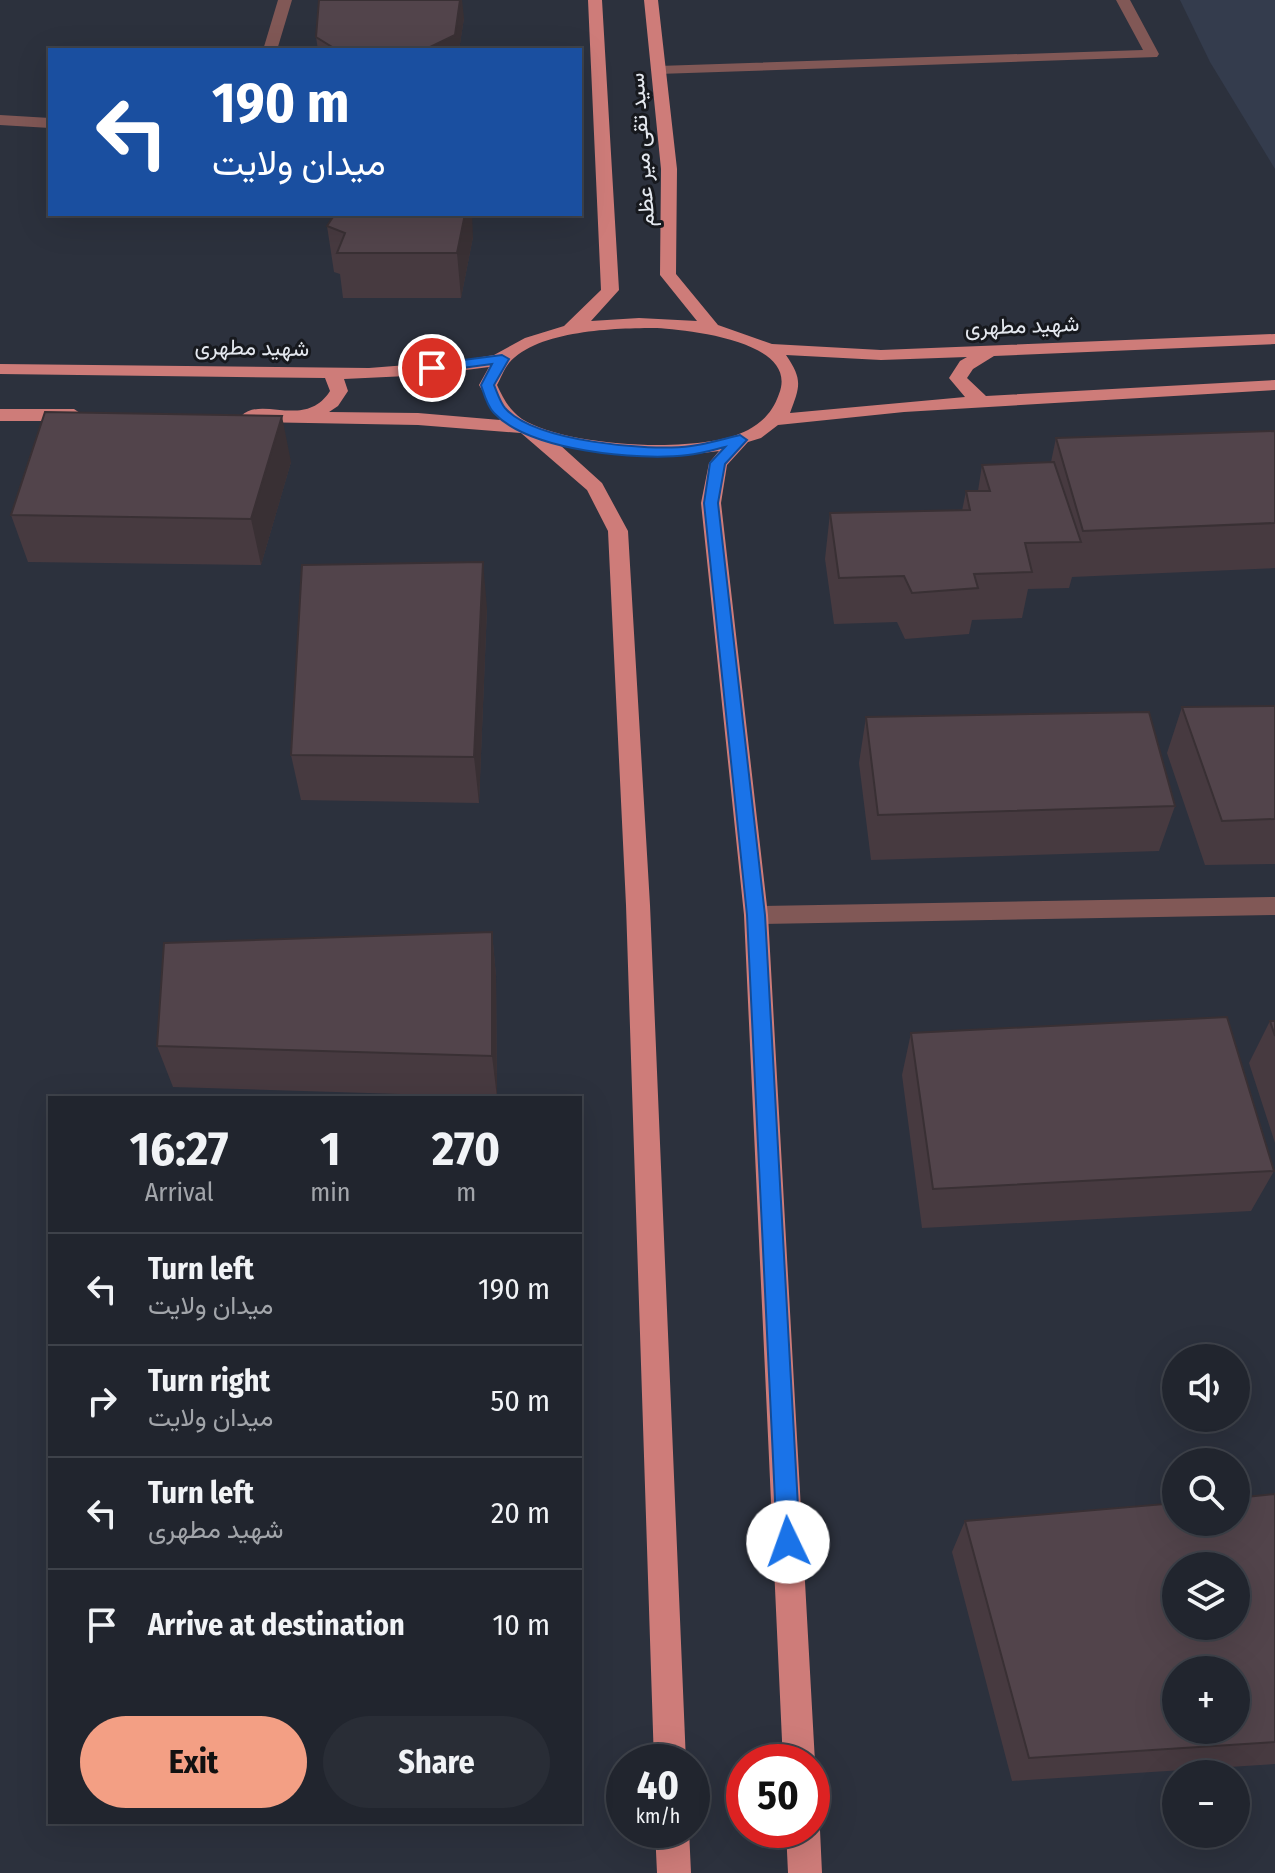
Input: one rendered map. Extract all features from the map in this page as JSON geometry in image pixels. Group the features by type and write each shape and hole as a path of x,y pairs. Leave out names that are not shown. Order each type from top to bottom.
{"main road":[{"name":"سید تقی میر عظم","path":"567,333 599,305 610,290 595,0"},
{"name":"سید تقی میر عظم","path":"651,0 669,169 668,275 713,330"},
{"name":"شهید مطهری","path":"0,369 385,373 502,359 531,342 606,326 661,324 739,335 771,349 881,355 1275,339"},
{"path":"771,349 788,368 791,386 787,404 776,420"},
{"path":"982,402 958,378 966,365 990,351"},
{"path":"502,359 488,385 498,409 527,428 595,487 618,531 638,905 669,1744"},
{"path":"309,417 332,402 339,391 337,382 329,372"},
{"path":"229,416 418,419 527,428 564,441 624,451 688,451 740,440 776,420 982,402 1275,385"},
{"path":"0,415 92,415"},
{"path":"740,440 718,463 711,503 756,915 798,1744"},
{"path":"673,1848 674,1873"},
{"path":"804,1848 805,1873"}],"street":[{"path":"271,48 285,0"},
{"path":"658,70 1152,54 1123,0"},
{"path":"0,120 48,123"},
{"path":"756,915 1275,906"}],"shaded area":[{"path":"1180,0 1275,0 1275,169 1210,62"}],"building":[{"path":"319,0 460,0 455,35 428,48 334,48 316,37"},
{"path":"334,216 465,216 457,253 337,253 345,233 327,226"},
{"path":"45,412 282,416 251,519 11,515"},
{"path":"1275,431 1275,523 1083,531 1056,438"},
{"path":"1054,462 1081,542 1025,543 1032,572 974,574 978,588 912,593 904,576 839,578 830,513 970,510 966,491 990,491 982,465"},
{"path":"483,562 474,757 291,755 302,565"},
{"path":"1275,706 1275,819 1222,821 1182,707"},
{"path":"1149,712 1175,806 878,815 866,717"},
{"path":"492,932 492,1056 157,1046 164,943"},
{"path":"1227,1017 1274,1171 933,1189 911,1033"},
{"path":"1275,1494 1275,1742 1250,1744 1250,1656 1162,1656 1162,1744 1244,1744 1029,1758 965,1521 1162,1504 1162,1536 1250,1536 1250,1497"}],"route":[{"path":"432,368 502,359 488,385 498,409 522,427 564,441 624,451 688,451 740,440 718,463 711,503 756,915 788,1542"}]}
